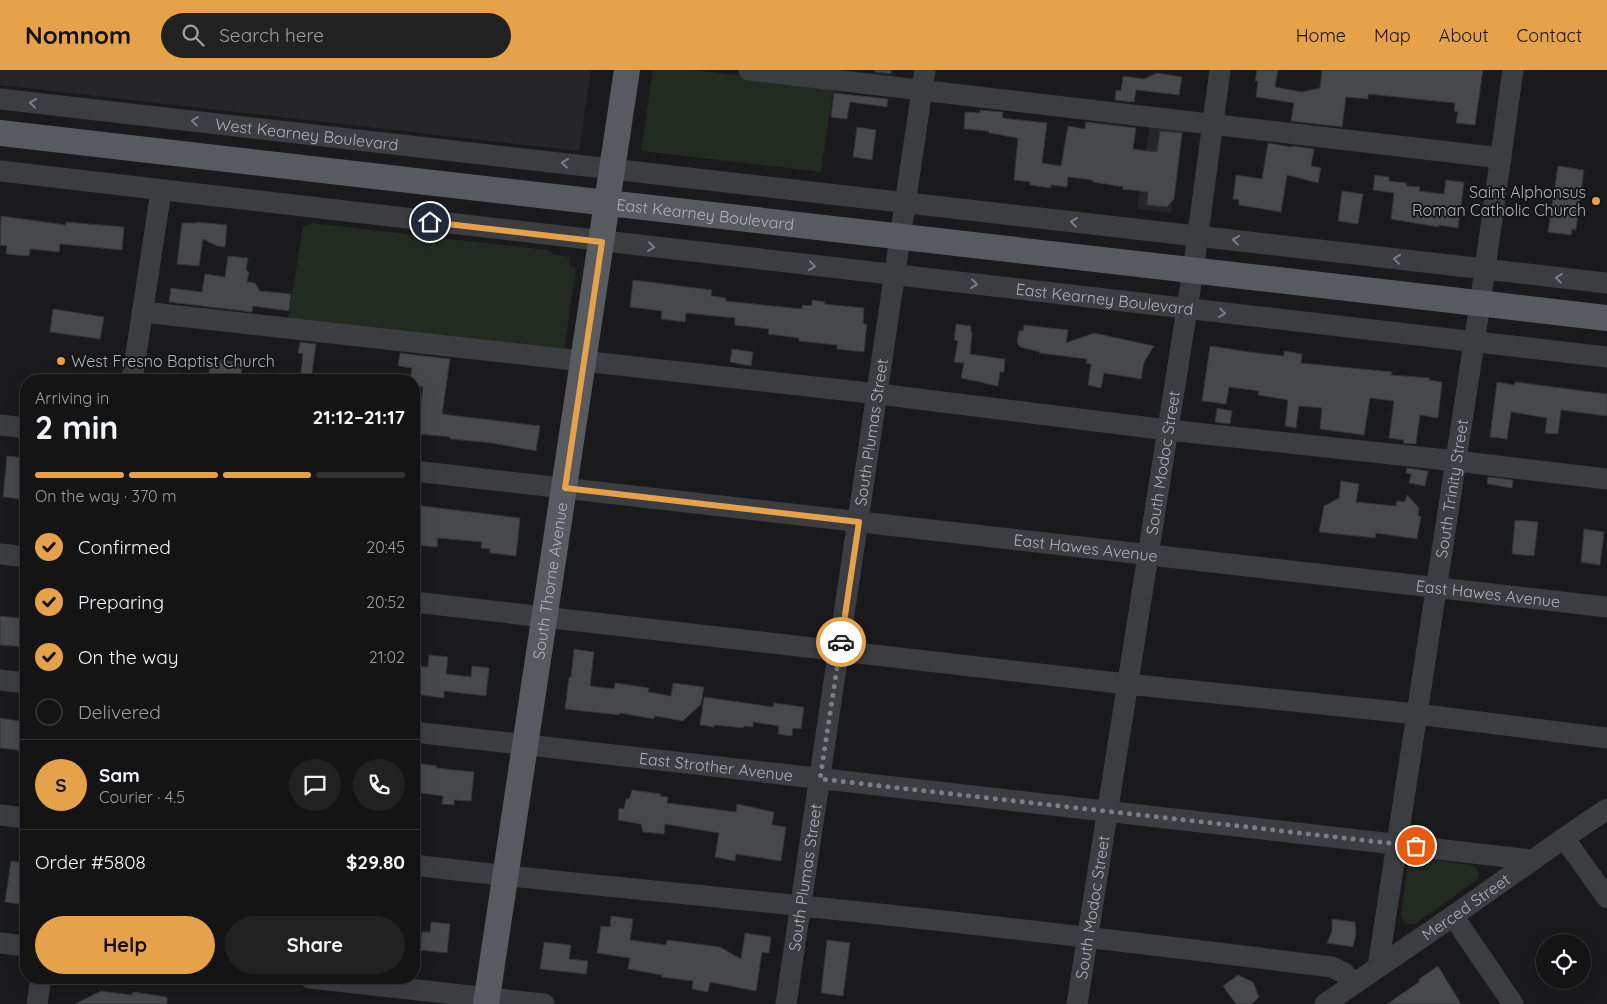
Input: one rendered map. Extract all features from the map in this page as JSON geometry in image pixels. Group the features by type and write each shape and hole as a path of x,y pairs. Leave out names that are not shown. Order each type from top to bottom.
{"main road":[{"name":"South Thorne Avenue","path":"487,1001 614,169 627,70"},
{"path":"0,134 608,204"},
{"name":"East Kearney Boulevard","path":"608,204 1607,318"}],"street":[{"path":"748,70 924,80 1213,124 1501,158"},
{"name":"South Modoc Street","path":"1077,1004 1193,271 1220,70"},
{"name":"South Trinity Street","path":"1378,967 1480,304 1513,70"},
{"name":"South Plumas Street","path":"786,1004 924,80"},
{"name":"West Kearney Boulevard","path":"0,99 614,169"},
{"path":"614,169 1607,283"},
{"path":"0,171 602,242"},
{"path":"133,374 161,191"},
{"name":"East Kearney Boulevard","path":"602,242 1607,357"},
{"path":"143,312 584,363 878,394 1168,430 1456,460 1607,479"},
{"path":"0,425 20,427"},
{"name":"East Hawes Avenue","path":"420,472 1607,607"},
{"path":"0,554 20,556"},
{"path":"420,603 1127,684 1417,714 1607,738"},
{"path":"0,680 20,682"},
{"name":"East Strother Avenue","path":"420,733 1532,860"},
{"name":"Merced Street","path":"1341,997 1378,967 1607,809"},
{"path":"0,815 20,817"},
{"path":"1564,838 1607,898"},
{"path":"420,866 1088,937 1332,967 1344,973 1341,997"},
{"path":"1453,916 1513,1004"},
{"path":"0,943 20,945"},
{"path":"37,1004 40,984"},
{"path":"356,984 487,1001 544,1004"}],"shaded area":[{"path":"0,70 591,70 579,151 0,85"},
{"path":"653,70 694,70 834,86 821,172 641,151"},
{"path":"1150,123 1184,127 1171,213 1137,209"},
{"path":"312,223 548,250 555,255 570,257 569,266 576,268 564,351 288,319 303,227"},
{"path":"1413,858 1472,865 1479,871 1478,879 1415,924 1405,924 1401,915 1408,863"}],"building":[{"path":"875,70 891,70 891,74 875,72"},
{"path":"1257,70 1278,70 1275,87 1302,92 1320,88 1322,70 1483,70 1475,125 1456,123 1458,112 1454,111 1455,103 1368,94 1368,99 1346,97 1342,127 1291,121 1294,103 1256,97 1258,81 1255,81"},
{"path":"1157,73 1182,77 1179,95 1136,90 1134,102 1115,100 1116,90 1121,91 1123,76 1144,79"},
{"path":"834,93 888,99 887,107 850,102 847,119 831,117"},
{"path":"980,110 1003,112 1002,118 1047,123 1042,163 1061,166 1068,126 1085,129 1086,122 1136,128 1133,149 1157,152 1160,131 1182,133 1174,199 1167,207 1147,205 1148,192 1122,189 1124,187 1068,177 1067,187 1051,185 1051,188 1030,185 1030,182 1014,180 1018,138 989,133 988,131 964,129 965,112 980,113"},
{"path":"857,127 876,130 872,160 853,157"},
{"path":"1268,143 1314,149 1311,166 1321,168 1318,183 1287,175 1281,212 1239,205 1239,200 1233,199 1236,175 1262,179"},
{"path":"1558,166 1584,170 1576,230 1572,229 1571,235 1548,232"},
{"path":"1375,175 1389,177 1389,181 1407,183 1406,186 1420,187 1419,191 1444,194 1446,180 1464,182 1458,228 1439,225 1439,227 1391,219 1394,193 1373,190"},
{"path":"1342,191 1363,194 1358,224 1338,221"},
{"path":"1,216 66,225 66,222 124,227 122,250 60,244 59,252 30,249 29,256 6,254 7,246 0,245"},
{"path":"197,222 227,225 225,247 217,246 203,239 199,266 177,264 182,223"},
{"path":"228,256 248,258 246,270 249,272 247,282 255,283 260,291 291,294 289,311 253,306 252,312 169,302 171,288 202,292 205,274 225,277"},
{"path":"633,280 712,290 711,296 726,298 726,301 802,309 802,305 812,306 812,300 825,302 824,304 864,308 863,324 867,324 864,352 837,349 837,345 799,341 799,338 768,334 769,329 735,325 735,318 686,313 685,322 661,319 662,311 630,307"},
{"path":"53,309 104,317 100,339 50,332"},
{"path":"956,324 971,326 970,354 1005,359 1004,372 1000,372 998,386 961,378 964,363 954,362 958,341 954,340"},
{"path":"1024,325 1068,330 1066,343 1094,333 1154,346 1144,362 1141,379 1104,373 1101,388 1088,385 1091,364 1086,363 1087,359 1039,353 1020,347 1017,342 1019,331 1023,331"},
{"path":"300,342 316,344 312,374 301,374 303,354 298,353"},
{"path":"1210,346 1284,356 1284,351 1302,354 1301,363 1392,372 1391,375 1430,378 1429,380 1442,382 1438,418 1420,415 1416,444 1403,443 1404,440 1389,438 1394,401 1370,398 1364,435 1320,429 1322,408 1299,406 1296,428 1285,426 1288,400 1258,395 1259,391 1229,387 1226,404 1202,401"},
{"path":"732,349 753,352 751,366 730,362"},
{"path":"400,353 450,359 442,414 540,426 536,451 492,443 420,434 423,387 420,387 420,374 411,374 412,368 398,366"},
{"path":"220,360 243,363 241,374 209,374 210,366 219,368"},
{"path":"1497,382 1514,385 1516,382 1607,394 1607,416 1561,410 1558,434 1545,433 1547,418 1511,412 1507,439 1490,437"},
{"path":"1217,408 1232,411 1230,424 1215,422"},
{"path":"7,456 20,458 20,499 3,497"},
{"path":"1407,468 1428,471 1425,486 1409,483 1411,474 1406,473"},
{"path":"1488,477 1513,480 1512,488 1487,484"},
{"path":"1341,481 1359,484 1356,502 1396,506 1397,501 1405,502 1407,495 1419,508 1418,516 1421,516 1417,539 1376,533 1375,538 1319,532 1324,506 1339,498"},
{"path":"420,506 520,518 516,556 490,553 490,549 481,548 482,542 438,538 437,547 420,546"},
{"path":"1515,520 1538,522 1534,556 1512,554"},
{"path":"1584,529 1604,532 1600,565 1581,562"},
{"path":"0,616 20,618 20,647 0,645"},
{"path":"574,649 594,652 590,686 614,689 615,683 649,688 648,692 671,696 673,683 704,687 701,704 683,721 655,716 654,719 620,713 619,715 565,709"},
{"path":"429,655 448,657 446,674 471,677 472,666 489,668 486,696 444,691 444,698 420,695 420,666 428,667"},
{"path":"704,697 773,707 774,703 804,707 801,729 793,728 792,736 778,734 779,726 753,722 753,727 744,726 743,728 700,725"},
{"path":"0,718 20,721 20,750 0,748"},
{"path":"420,764 437,766 436,768 474,772 471,801 454,800 454,805 442,804 443,796 420,793"},
{"path":"632,790 661,794 660,796 668,797 667,803 736,812 737,804 774,812 772,825 786,827 781,861 736,854 735,861 715,857 719,833 665,824 664,834 643,832 641,824 618,820 619,808 624,809 626,799 629,799"},
{"path":"11,861 20,862 20,904 5,902"},
{"path":"611,916 633,919 630,940 666,945 667,940 720,947 741,959 745,933 771,937 769,953 762,952 756,991 710,982 708,992 692,989 693,981 661,977 662,975 628,969 630,958 597,953 601,926 610,927"},
{"path":"1332,919 1355,922 1356,934 1353,947 1327,943 1332,931"},
{"path":"431,922 450,924 447,953 420,950 422,932 430,932"},
{"path":"827,940 850,943 843,996 821,993"},
{"path":"544,942 571,945 569,959 588,961 586,974 540,969"},
{"path":"1438,966 1461,1004 1387,1004 1419,982 1419,979"},
{"path":"1238,975 1253,982 1259,997 1252,1004 1236,1004 1223,986"},
{"path":"101,991 132,995 133,992 167,997 167,1004 75,1004"}],"way so far":[{"path":"841,642 820,779 1416,846"}],"place":[{"name":"Saint Alphonsus Roman Catholic Church","path":"1596,201"},
{"name":"West Fresno Baptist Church","path":"61,361"}],"route":[{"path":"430,222 602,242 565,488 859,522 841,642"}]}
